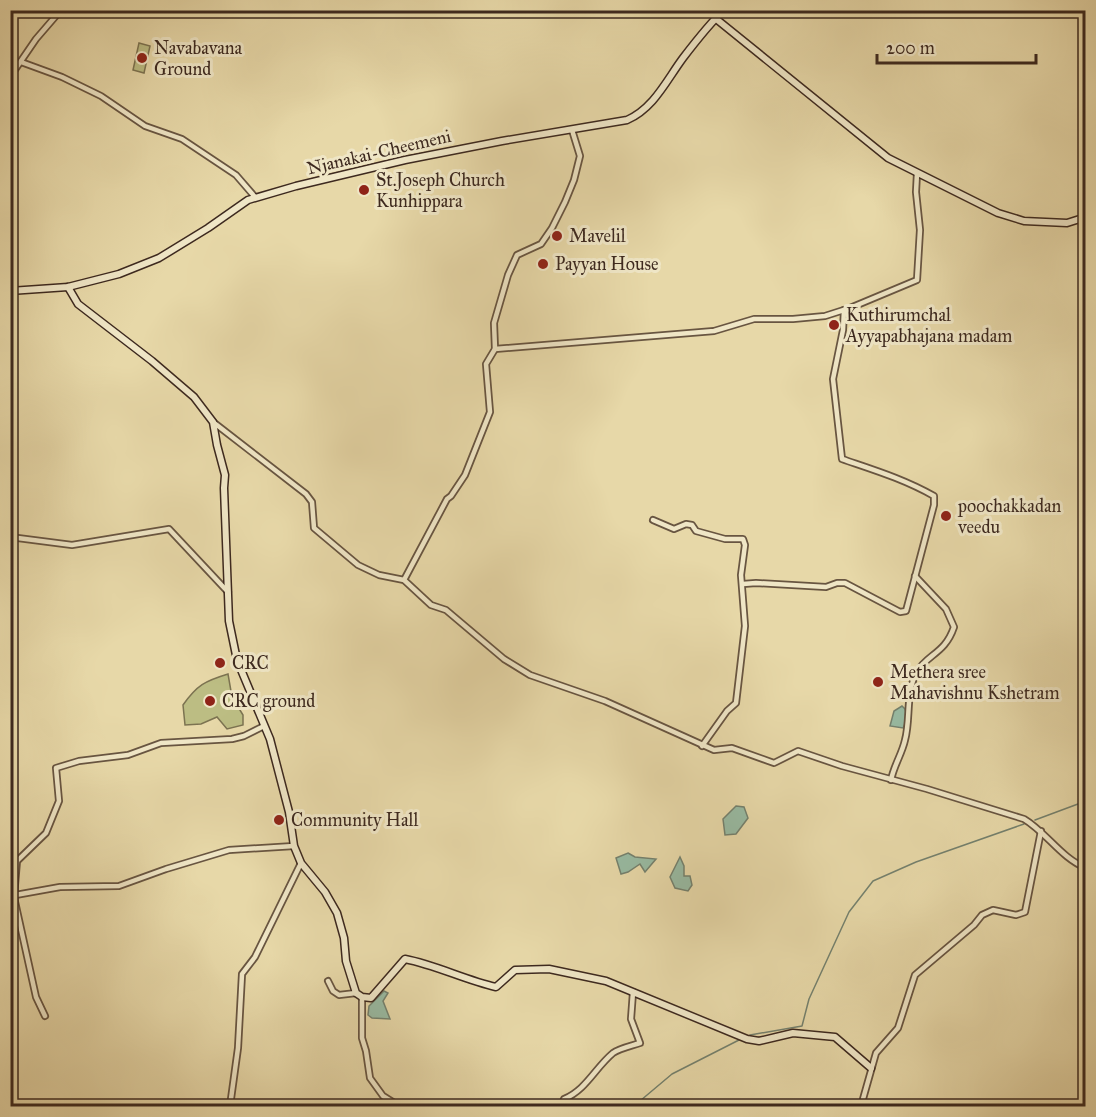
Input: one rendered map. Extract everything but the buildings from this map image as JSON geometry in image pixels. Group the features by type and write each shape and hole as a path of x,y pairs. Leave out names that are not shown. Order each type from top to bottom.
{"street":[{"path":"10,77 36,39 61,10"},
{"name":"Njanakai-Cheemeni","path":"10,291 68,287 119,273 159,258 208,228 240,204 255,197 405,160 627,120 642,113 715,18 724,10"},
{"path":"715,18 888,158 998,213 1024,221 1067,223 1086,217"},
{"path":"21,62 62,77 101,96 145,126 182,140 236,175 255,197"},
{"path":"404,580 447,499 465,475 490,412 486,364 495,349 494,323 508,274 517,255 541,244 552,228 574,180 580,156 572,130"},
{"path":"495,349 714,331 746,320 825,316 917,280 920,230 916,192 917,173"},
{"path":"68,287 78,304 145,355 194,397 213,422 306,494 312,502 314,528 348,558 379,575 404,580 431,605 446,610 504,659 530,675 605,701 714,750 732,748 774,763 798,751 1024,819 1041,831 1068,857 1086,868"},
{"path":"743,584 826,586 845,583 900,612 906,611 934,505 934,496 883,471 842,459 833,379 843,330 844,310"},
{"path":"213,422 216,445 225,475 229,621 237,660 270,739 282,783 294,846 301,863 325,892 337,913 344,938 346,961 359,995 362,1038 370,1078 383,1096 399,1107"},
{"path":"653,520 674,529 686,524 692,525 696,531 725,539 743,539 745,545 741,575 746,626 736,704 727,711 702,746"},
{"path":"10,537 72,545 169,529 228,592"},
{"path":"891,780 894,766 905,742 912,681 918,669 942,649 951,637 954,627 946,609 915,576"},
{"path":"45,1016 36,997 12,897 17,861 46,833 59,801 56,768 70,762 128,755 161,743 232,739 264,726"},
{"path":"861,1107 876,1053 898,1028 915,975 974,925 982,915 993,910 1016,915 1025,912 1041,831"},
{"path":"12,897 60,887 119,886 166,868 229,850 294,846"},
{"path":"230,1107 238,1048 242,974 255,957 301,863"},
{"path":"328,981 330,987 339,995 359,995 371,998 405,959 496,987 515,970 549,969 606,981 747,1039 759,1041 793,1033 835,1037 871,1068"},
{"path":"561,1107 564,1099 573,1095 587,1083 615,1051 640,1043 631,1019 633,992"}],"shaded area":[{"name":"Navabavana Ground","path":"139,43 150,46 144,73 133,70"},
{"name":"CRC ground","path":"228,674 232,697 243,715 243,725 227,729 217,717 201,724 185,725 183,705 188,698 202,685"},
{"path":"902,706 908,718 903,728 890,726 894,711"},
{"path":"736,806 744,807 748,818 736,834 725,835 723,819"},
{"path":"628,853 635,857 656,859 645,872 640,864 621,874 616,858"},
{"path":"680,857 684,866 684,876 690,876 692,885 688,891 675,888 670,877"},
{"path":"384,991 388,993 383,1001 390,1019 372,1018 368,1015 369,1006"}],"waterway":[{"path":"1035,820 1086,801"},
{"path":"750,1035 802,1026 809,999 849,912 873,881 916,862 1024,824"},
{"path":"634,1106 672,1074 739,1040"}],"place":[{"name":"Navabavana Ground","path":"142,58"},
{"name":"St.Joseph Church Kunhippara","path":"364,190"},
{"name":"Mavelil","path":"557,236"},
{"name":"Payyan House","path":"543,264"},
{"name":"Kuthirumchal Ayyapabhajana madam","path":"834,325"},
{"name":"poochakkadan veedu","path":"946,516"},
{"name":"CRC","path":"220,663"},
{"name":"Methera sree Mahavishnu Kshetram","path":"878,682"},
{"name":"CRC ground","path":"210,701"},
{"name":"Community Hall","path":"279,820"}]}
